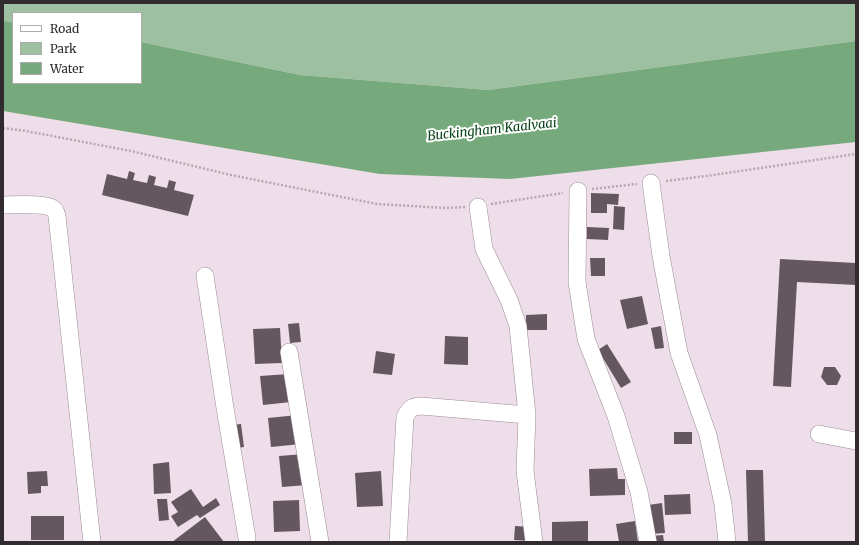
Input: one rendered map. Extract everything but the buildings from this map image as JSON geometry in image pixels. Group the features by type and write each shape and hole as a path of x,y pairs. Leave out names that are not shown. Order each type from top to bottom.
{"street":[{"path":"651,182 661,256 679,353 708,435 723,504 727,542"},
{"path":"578,191 577,282 586,340 616,416 639,492 648,542"},
{"path":"3,205 50,206 55,211 57,216 92,542"},
{"path":"478,207 484,249 509,300 518,326 528,415 525,471 534,542"},
{"path":"206,276 246,541"},
{"path":"289,352 320,542"},
{"path":"398,542 405,417 409,409 421,406 528,415"},
{"path":"819,434 856,442"}],"path":[{"path":"3,128 26,131 131,152 231,175 377,204 446,208 478,207 548,194 713,175 856,154"}],"green space":[{"path":"3,3 856,3 856,41 488,90 300,75 142,42 142,12 12,12 12,22 3,21"}],"water":[{"name":"Buckingham Kaalvaai","path":"3,21 12,22 12,84 142,84 142,42 300,75 488,90 856,41 856,142 510,179 380,174 3,111"}]}
